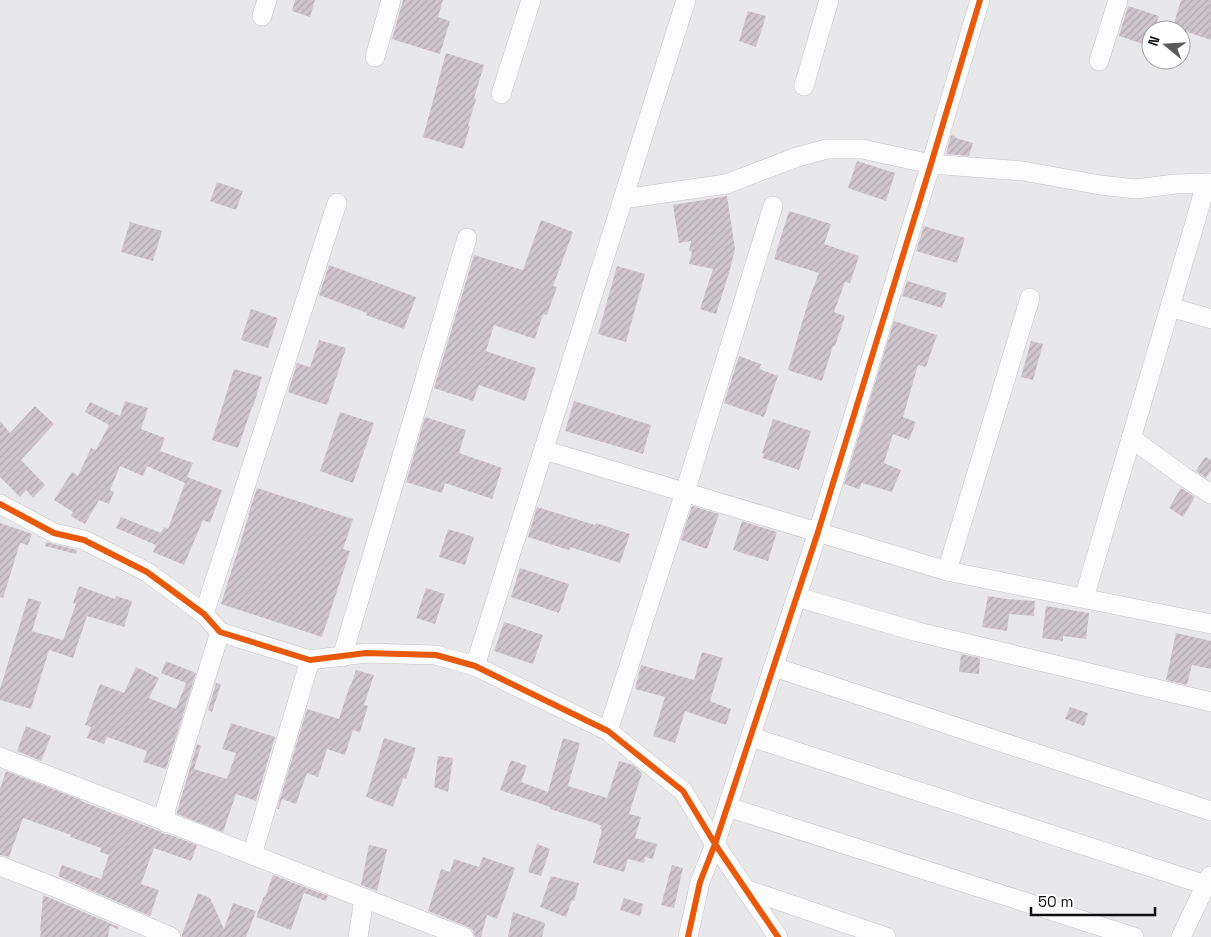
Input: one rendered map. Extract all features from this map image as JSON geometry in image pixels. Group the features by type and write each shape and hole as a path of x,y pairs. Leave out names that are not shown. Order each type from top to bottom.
{"street":[{"path":"375,57 391,0"},
{"path":"501,94 531,0"},
{"path":"475,666 686,0"},
{"path":"804,86 829,0"},
{"path":"688,937 700,882 728,807 818,532 980,0"},
{"path":"1100,61 1118,0"},
{"path":"623,198 726,184 797,157 827,149 862,149 931,164 1023,171 1100,185 1136,189 1175,184 1209,183 1196,218 1084,598"},
{"path":"204,614 337,203"},
{"path":"608,731 773,206"},
{"path":"342,657 467,238"},
{"path":"947,571 1030,298"},
{"path":"1170,307 1211,319"},
{"path":"1131,438 1211,494"},
{"path":"544,450 947,571 1211,624"},
{"path":"0,504 54,533 84,540 147,572 204,614 220,632 310,660 366,654 436,654 475,666 608,731 683,791 715,844 778,937"},
{"path":"797,596 918,632 1211,702"},
{"path":"167,823 166,811 220,632"},
{"path":"252,855 310,660"},
{"path":"774,667 1211,811"},
{"path":"751,737 1208,880 1181,937"},
{"path":"0,757 464,937"},
{"path":"728,807 1134,937"},
{"path":"0,866 58,888 171,937"},
{"path":"745,889 886,937"},
{"path":"358,937 364,898"}],"building":[{"path":"295,0 315,0 310,17 292,11"},
{"path":"403,0 443,0 438,17 450,21 440,54 392,39"},
{"path":"1181,0 1211,0 1211,40 1191,33 1191,20 1175,20"},
{"path":"1128,6 1159,16 1158,20 1141,20 1141,43 1119,36"},
{"path":"748,11 766,16 756,47 739,41"},
{"path":"446,53 484,65 474,98 476,99 463,149 423,137"},
{"path":"951,135 973,143 969,156 946,154"},
{"path":"857,161 895,173 886,201 848,188"},
{"path":"217,182 243,191 236,210 210,201"},
{"path":"727,196 735,249 716,314 700,309 713,269 689,264 692,252 689,251 691,241 679,243 673,205"},
{"path":"789,211 831,224 824,244 859,256 850,283 845,282 834,312 845,316 822,381 788,370 810,296 819,273 774,259"},
{"path":"541,220 573,232 553,286 557,287 547,315 543,314 535,339 494,325 486,351 536,368 525,401 479,385 473,401 434,388 474,255 523,270"},
{"path":"130,222 162,231 153,261 121,252"},
{"path":"924,226 965,238 957,263 916,251"},
{"path":"329,265 416,297 404,329 319,295"},
{"path":"617,266 645,274 626,342 598,334"},
{"path":"907,281 947,293 942,308 902,296"},
{"path":"251,309 278,318 268,348 241,340"},
{"path":"894,321 937,335 926,367 918,365 903,417 916,422 909,440 893,434 884,463 901,470 892,492 862,483 859,489 844,484"},
{"path":"319,340 346,348 327,405 288,392 297,363 310,367"},
{"path":"1031,341 1043,344 1033,380 1021,377"},
{"path":"739,356 761,364 759,369 778,376 764,417 724,403"},
{"path":"234,369 262,377 238,448 212,440"},
{"path":"125,401 148,408 141,429 165,438 160,451 193,463 187,477 222,490 210,523 203,520 184,565 153,552 156,545 116,528 121,517 161,533 164,527 168,529 185,483 147,466 143,476 120,466 110,490 114,492 109,504 99,500 85,524 71,516 73,512 54,500 72,472 78,476 91,448 96,450 109,425 85,412 90,402 120,416"},
{"path":"574,401 651,425 643,454 565,431"},
{"path":"35,406 54,424 21,460 45,485 33,498 26,490 20,497 0,477 0,421 10,433"},
{"path":"340,412 374,423 353,483 320,471"},
{"path":"425,417 466,430 459,453 502,468 492,499 445,483 442,493 406,482"},
{"path":"773,419 811,431 799,470 762,458"},
{"path":"1205,457 1211,460 1211,470 1206,478 1196,471"},
{"path":"257,488 353,519 343,549 350,551 322,637 221,604"},
{"path":"1181,488 1195,497 1183,517 1169,508"},
{"path":"692,506 719,514 707,549 681,540"},
{"path":"537,507 630,534 620,563 570,547 569,550 528,537"},
{"path":"742,521 777,532 768,561 733,550"},
{"path":"0,523 32,534 28,545 20,543 3,598 0,597"},
{"path":"448,529 474,537 465,565 439,557"},
{"path":"46,542 77,550 76,554 45,546"},
{"path":"520,568 569,584 559,613 511,597"},
{"path":"79,586 115,599 116,596 132,601 124,627 87,616 73,658 49,650 31,709 0,700 0,689 28,598 41,602 32,631 63,640 76,604 73,603"},
{"path":"426,588 445,594 435,624 416,618"},
{"path":"988,596 1035,601 1034,616 1009,614 1007,631 982,627"},
{"path":"1046,606 1089,613 1086,639 1063,636 1063,641 1042,638"},
{"path":"504,622 543,635 533,664 494,651"},
{"path":"1176,633 1211,641 1211,669 1192,665 1187,685 1166,680"},
{"path":"702,652 723,658 710,701 731,709 726,725 685,711 675,743 653,736 665,697 635,689 641,665 694,680"},
{"path":"961,654 980,658 979,674 959,672"},
{"path":"166,661 196,673 166,769 143,762 147,752 144,750 107,737 104,744 87,738 91,727 85,725 100,684 124,693 136,667 159,678 149,698 176,709 186,683 161,673"},
{"path":"356,670 374,675 364,705 368,706 360,732 353,730 345,755 327,749 318,777 307,773 296,804 282,799 279,809 277,809 307,709 339,719"},
{"path":"216,683 221,684 212,712 208,710"},
{"path":"1070,707 1088,713 1084,726 1065,719"},
{"path":"231,723 275,737 256,801 236,794 223,832 177,814 177,812 197,744 201,746 194,769 227,779 236,753 222,749"},
{"path":"26,726 51,736 41,761 17,751"},
{"path":"384,738 416,748 406,779 403,778 393,807 366,797"},
{"path":"563,738 580,743 568,786 607,798 619,761 633,765 642,773 629,814 641,817 635,838 657,844 653,859 645,857 644,863 628,859 624,872 593,863 602,830 600,829 601,825 550,809 550,807 500,790 511,760 527,766 521,782 548,792"},
{"path":"438,756 453,758 448,792 434,787"},
{"path":"6,771 164,834 197,845 191,861 154,848 141,884 159,890 150,916 58,876 62,865 101,879 109,855 100,852 101,848 70,837 71,835 23,818 9,857 0,855 0,789"},
{"path":"537,844 550,849 541,876 528,872"},
{"path":"369,845 387,849 377,891 361,885"},
{"path":"483,857 515,868 497,919 487,915 481,937 475,937 473,930 468,927 428,911 441,869 450,872 454,859 479,867"},
{"path":"672,865 683,868 674,908 661,905"},
{"path":"273,875 328,896 326,901 304,893 291,930 256,917"},
{"path":"551,876 579,883 574,901 572,900 566,917 540,907"},
{"path":"198,893 210,898 224,929 233,903 256,911 246,937 182,937"},
{"path":"43,895 119,927 118,929 110,926 108,937 40,937"},
{"path":"624,898 643,904 640,916 620,910"},
{"path":"513,912 545,923 542,937 508,937"}],"cycle path":[{"path":"778,937 715,844 818,532 980,0"},
{"path":"0,504 54,533 84,540 147,572 204,614 220,632 310,660 366,653 436,655 475,666 608,731 683,791 715,844 700,882 688,937"}]}
